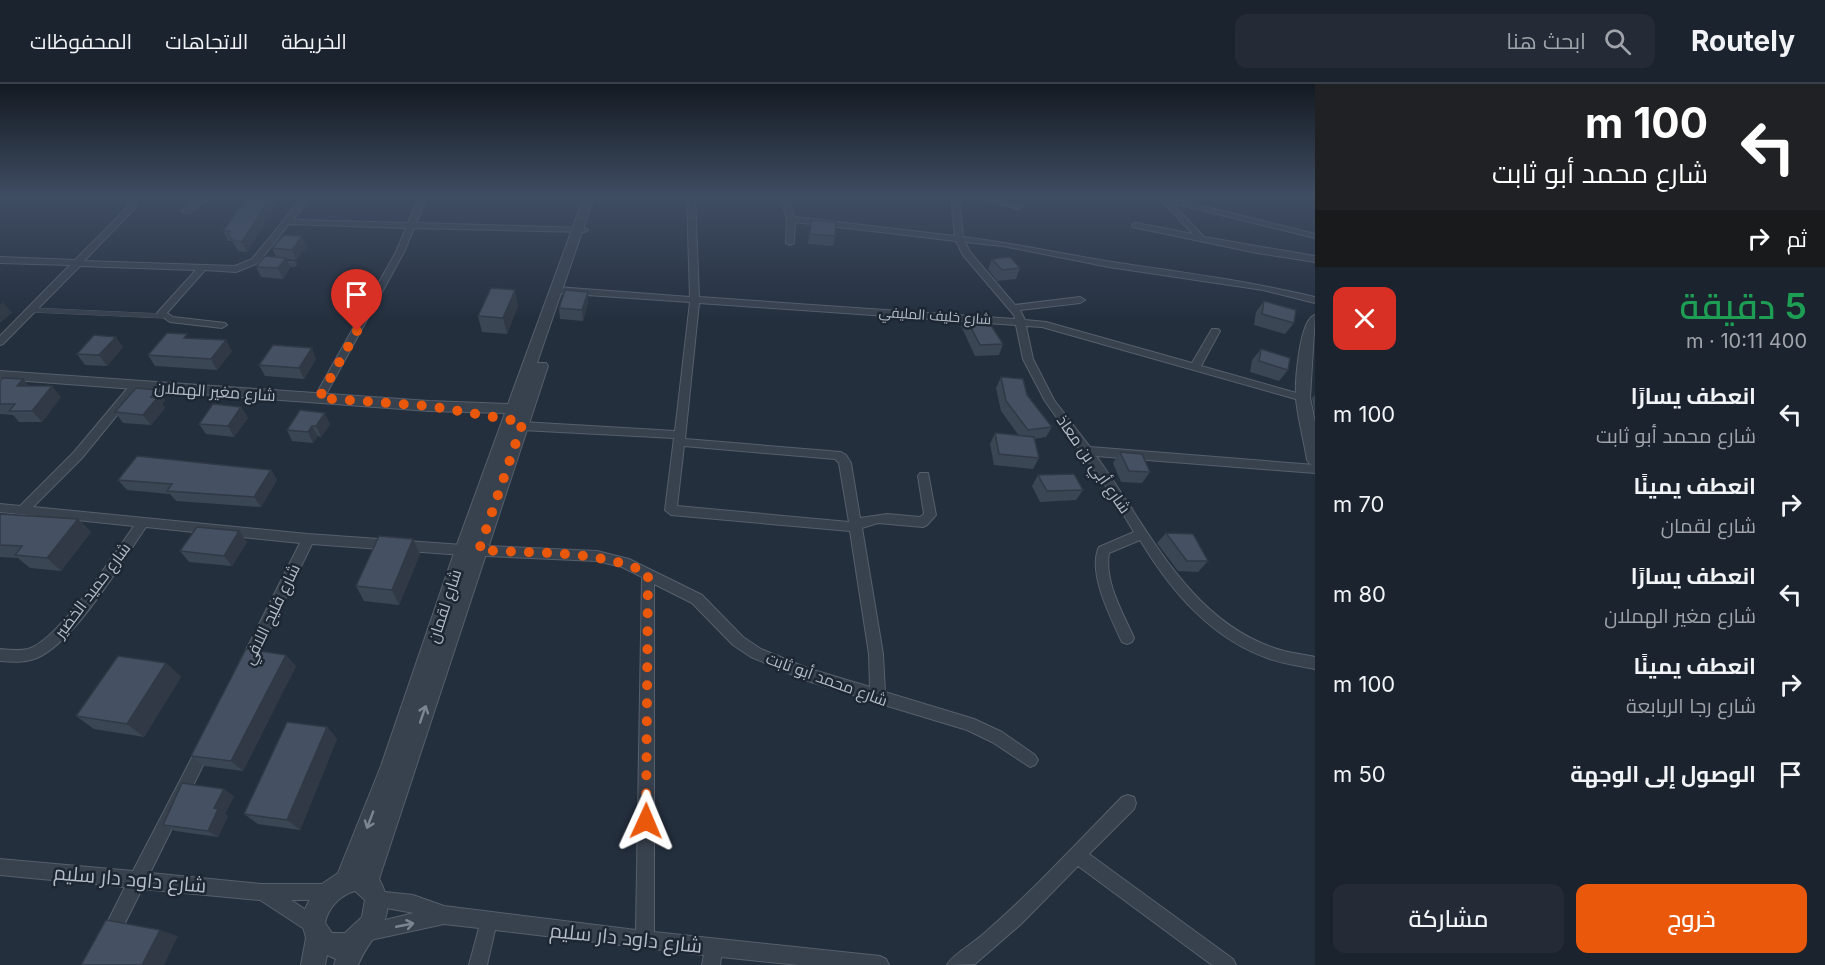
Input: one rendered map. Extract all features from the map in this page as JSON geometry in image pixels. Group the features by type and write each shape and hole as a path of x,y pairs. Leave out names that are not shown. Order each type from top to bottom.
{"street":[{"path":"0,342 101,238"},
{"path":"0,260 236,269 259,261 276,238"},
{"path":"319,398 377,296 405,238"},
{"name":"شارع لقمان","path":"354,888 519,417 577,238"},
{"path":"693,238 695,300 671,510 854,527 862,520 875,518 923,522 930,515 924,476"},
{"path":"790,238 790,243"},
{"path":"952,238 1004,244 1109,264 1252,285 1315,300"},
{"path":"1202,238 1315,259"},
{"name":"شارع أبي بن معاذ","path":"959,239 978,270 1014,308 1021,321 1024,346 1036,376 1050,401 1114,489 1164,569 1188,598 1230,633 1272,654 1315,663"},
{"path":"203,268 163,309 164,316 222,325"},
{"name":"شارع خليف المليفي","path":"561,291 1021,321 1073,332 1303,398"},
{"path":"1014,308 1080,300"},
{"path":"1314,452 1303,398 1308,336 1315,319"},
{"path":"1195,367 1215,331"},
{"name":"شارع مغير الهملان","path":"0,375 429,406 519,417"},
{"path":"23,510 78,455 135,386"},
{"path":"519,417 840,456 845,463 876,654 878,698"},
{"path":"1087,451 1315,469"},
{"name":"شارع فليح اللافي","path":"0,508 308,539 239,678"},
{"name":"شارع حميد الخضير","path":"0,655 22,657 36,653 59,636 144,521"},
{"path":"1127,638 1102,572 1100,557 1103,550 1142,534"},
{"name":"شارع محمد أبو ثابت","path":"308,539 597,556 625,562 697,599 738,641 756,653 805,674 969,724 997,737 1030,760"},
{"path":"645,940 648,573"},
{"path":"100,954 213,731"},
{"path":"956,965 969,958 1015,918 1128,803"},
{"path":"1077,855 1227,965"},
{"name":"شارع داود دار سليم","path":"0,867 261,892 354,888 444,915 645,940 713,956 880,965"},
{"path":"313,965 320,903 354,888 373,921 361,936 346,965"},
{"name":"شارع داود دار سليم","path":"261,892 317,931"},
{"name":"شارع داود دار سليم","path":"361,936 444,915"},
{"path":"478,965 489,921"},
{"path":"317,931 325,943 335,946 345,945 361,936"}],"lane":[{"path":"274,262 294,264"},
{"path":"32,310 164,316"}],"building":[{"path":"231,238 245,238 242,242"},
{"path":"281,238 300,238 292,250 272,248"},
{"path":"265,256 286,258 278,268 256,267"},
{"path":"1010,257 1020,268 1002,270 992,259"},
{"path":"491,288 515,290 503,318 478,316"},
{"path":"565,290 588,292 582,310 559,308"},
{"path":"1264,301 1296,310 1294,323 1262,314"},
{"path":"979,315 989,322 1003,344 980,345 965,316"},
{"path":"167,333 187,334 184,338 226,340 211,359 148,355"},
{"path":"94,335 116,337 99,355 77,354"},
{"path":"273,345 312,348 299,368 259,365"},
{"path":"1261,349 1290,358 1288,370 1259,361"},
{"path":"1001,377 1023,379 1027,395 1052,427 1028,430 1006,401"},
{"path":"3,378 23,379 17,386 52,386 32,411 9,411 15,404 0,404 0,381"},
{"path":"136,388 157,390 151,397 157,398 143,415 115,412"},
{"path":"213,404 241,407 228,426 199,424"},
{"path":"300,410 325,413 316,426 312,426 308,432 287,430"},
{"path":"995,433 1034,437 1039,458 999,454"},
{"path":"1120,452 1142,454 1150,472 1129,471"},
{"path":"137,456 271,470 254,497 167,491 172,484 118,480"},
{"path":"1074,474 1083,490 1047,491 1038,475"},
{"path":"0,514 78,519 47,558 15,555 22,546 0,545"},
{"path":"197,527 239,531 224,556 180,551"},
{"path":"1166,533 1193,534 1208,561 1187,561"},
{"path":"379,536 413,539 392,590 356,586"},
{"path":"246,649 286,655 231,761 191,756"},
{"path":"118,656 166,663 127,724 76,716"},
{"path":"287,722 327,727 287,820 244,814"},
{"path":"182,783 224,789 214,808 218,809 208,831 163,825"},
{"path":"106,920 160,930 142,965 81,965"}],"route":[{"path":"357,331 319,398 429,406 523,422 479,550 597,556 625,562 648,573 646,821"}]}
